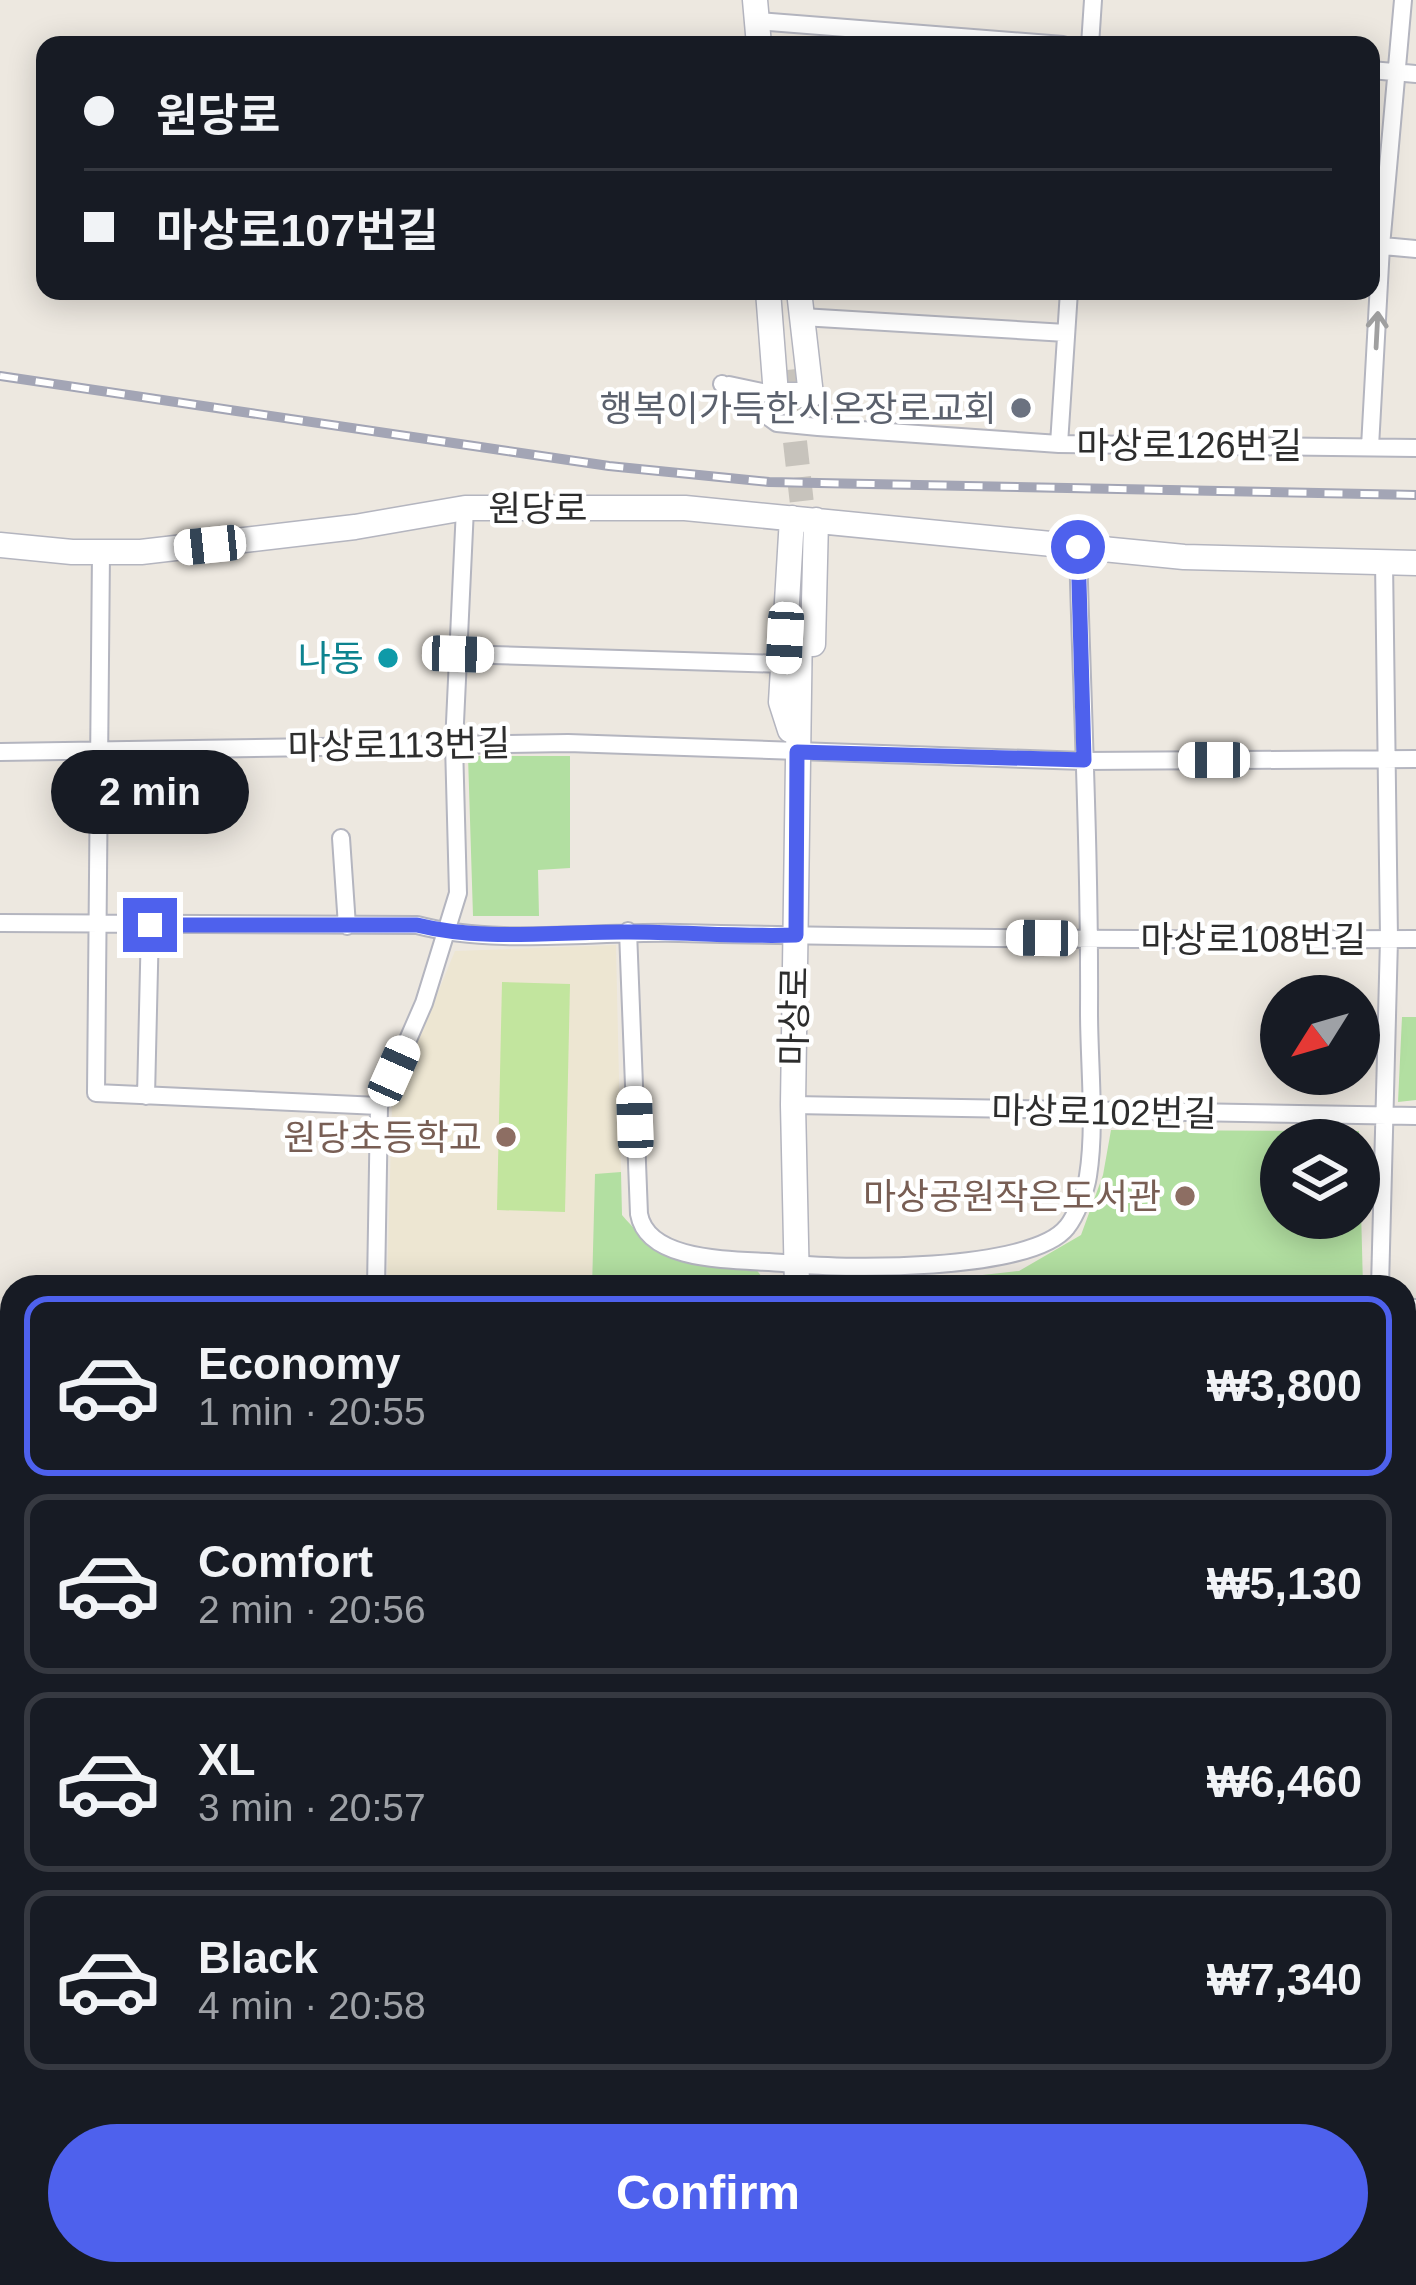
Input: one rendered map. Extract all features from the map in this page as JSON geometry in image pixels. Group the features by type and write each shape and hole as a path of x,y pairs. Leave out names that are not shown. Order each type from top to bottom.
{"street":[{"path":"1091,36 1093,0"},
{"path":"1380,224 1407,73 1403,0"},
{"path":"757,22 943,36"},
{"path":"1380,246 1416,249"},
{"path":"769,300 776,395 812,395"},
{"path":"782,300 787,370"},
{"path":"800,300 818,427"},
{"path":"1058,444 1069,300"},
{"path":"1370,447 1374,300"},
{"path":"802,317 1066,333"},
{"name":"마상로126번길","path":"776,395 722,384 778,423 818,427 1058,444 1416,448"},
{"path":"376,1275 379,1106 424,1003 458,893 454,744 465,508"},
{"name":"원당로","path":"0,545 101,552 244,541 465,508 686,508 1184,557 1416,562"},
{"path":"797,752 781,702 804,519"},
{"path":"797,752 811,703 804,519"},
{"path":"1078,547 1090,938"},
{"path":"101,552 96,1093 379,1106"},
{"path":"1380,1275 1389,939 1384,561"},
{"name":"마상로","path":"797,1275 793,1105 800,623"},
{"path":"458,654 784,664"},
{"name":"마상로113번길","path":"0,752 568,742 1084,760 1416,759"},
{"path":"340,838 347,926"},
{"name":"마상로108번길","path":"0,923 417,925 447,933 1416,939"},
{"path":"146,1096 150,925"},
{"path":"628,932 641,1227 669,1249 792,1275"},
{"name":"마상로108번길","path":"1089,1112 1090,938"},
{"name":"마상로102번길","path":"793,1105 1416,1116"},
{"path":"809,1275 988,1260 1028,1250 1066,1228 1088,1179 1089,1112"}],"shaded area":[{"name":"원당초등학교","path":"616,945 621,1172 595,1175 592,1275 387,1275 392,1103 455,951"}],"green space":[{"path":"468,756 570,756 570,868 538,870 539,916 473,916"},
{"path":"502,982 570,984 565,1212 497,1210"},
{"path":"1402,1017 1416,1017 1416,1100 1398,1102"},
{"path":"1111,1130 1260,1131 1260,1239 1362,1239 1363,1275 983,1275 1019,1271 1081,1235 1103,1175"},
{"path":"621,1172 622,1215 652,1244 681,1259 755,1268 761,1275 592,1275 595,1174"}],"tunnel":[{"path":"787,370 803,513 800,623"}],"railway":[{"path":"0,376 609,466 769,482 1416,495"}],"place":[{"name":"행복이가득한시온장로교회","path":"1021,408"},
{"name":"나동","path":"388,658"},
{"name":"원당초등학교","path":"506,1137"},
{"name":"마상공원작은도서관","path":"1185,1196"}],"route":[{"path":"150,925 417,925 447,933 484,934 796,935 797,752 1084,760 1078,547"}]}
